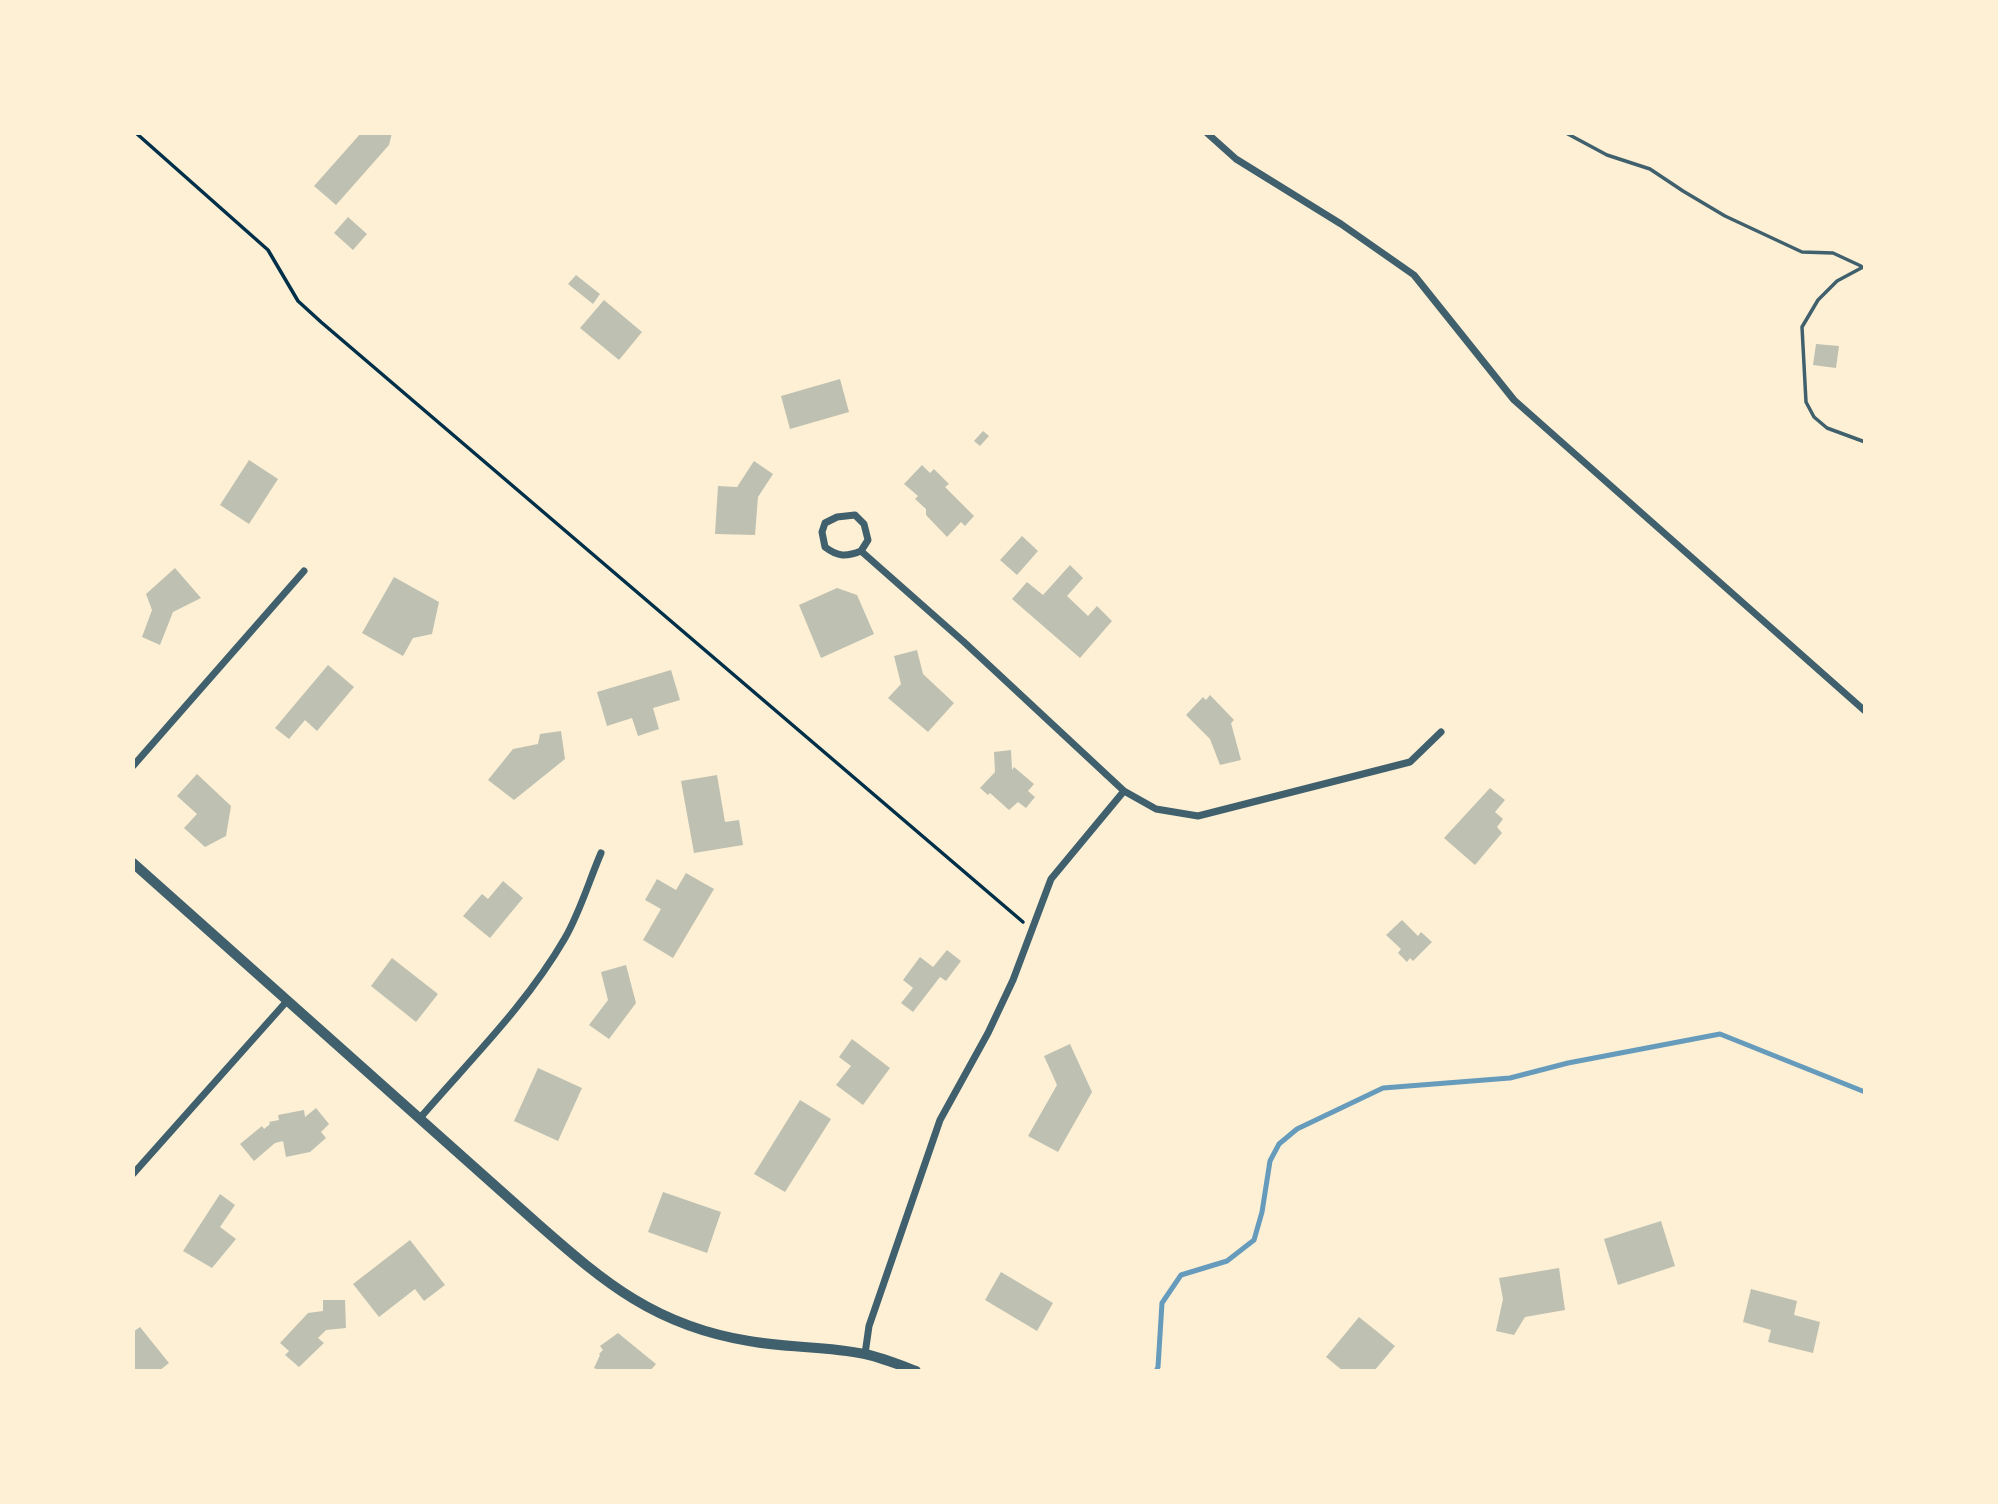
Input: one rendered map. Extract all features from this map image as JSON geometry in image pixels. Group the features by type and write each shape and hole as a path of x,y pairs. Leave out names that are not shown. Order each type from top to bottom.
{"street":[{"path":"1207,133 1236,159 1341,224 1414,275 1514,400 1865,711"},
{"path":"855,515 864,524 868,540 861,551 846,557 834,554 825,547 822,532 825,523 837,517 855,515"},
{"path":"861,551 964,642 1124,791 1156,808 1198,816 1410,762 1441,732"},
{"path":"133,766 304,571"},
{"path":"864,1354 869,1326 940,1120 988,1033 1013,979 1051,879 1124,791"},
{"path":"420,1118 546,969 566,935 601,853"},
{"path":"133,863 577,1259 614,1287 647,1308 707,1332 749,1341 864,1354 916,1371"},
{"path":"133,1174 287,1001"}],"lane":[{"path":"1566,133 1607,155 1650,169 1725,216 1801,252 1833,253 1863,266"},
{"path":"1863,266 1837,281 1818,300 1801,327 1806,402 1814,417 1827,428 1865,443"}],"path":[{"path":"136,133 268,250 298,301 321,322 1032,930"}],"building":[{"path":"361,133 392,133 389,145 336,205 314,186"},
{"path":"348,217 367,234 353,250 334,233"},
{"path":"576,275 600,294 593,304 568,284"},
{"path":"604,300 642,332 619,360 580,328"},
{"path":"1816,344 1839,346 1836,368 1813,365"},
{"path":"840,379 849,412 790,429 781,396"},
{"path":"983,431 989,436 980,446 974,441"},
{"path":"249,460 278,479 249,524 220,505"},
{"path":"754,461 773,474 758,497 755,535 715,534 718,486 737,487"},
{"path":"922,465 930,473 934,469 949,484 945,487 974,516 965,526 961,522 947,537 926,515 926,509 915,499 918,496 904,484"},
{"path":"1022,536 1038,551 1017,575 1000,560"},
{"path":"1070,565 1083,578 1067,596 1088,616 1097,606 1112,621 1080,658 1012,599 1027,582 1043,595"},
{"path":"175,568 201,598 173,612 160,645 142,637 152,610 146,594"},
{"path":"394,577 439,602 432,634 413,638 403,656 362,633"},
{"path":"837,588 857,595 874,634 821,658 799,605"},
{"path":"917,650 923,674 954,703 928,732 888,698 901,684 894,656"},
{"path":"328,665 354,687 317,731 305,720 289,739 275,728"},
{"path":"671,670 680,700 653,708 659,729 638,736 632,718 607,726 597,692"},
{"path":"1210,695 1234,720 1231,723 1241,760 1220,765 1210,739 1186,715 1203,697 1206,700"},
{"path":"561,731 565,759 514,800 488,780 513,749 538,744 540,734"},
{"path":"1011,750 1012,770 1014,767 1034,784 1028,791 1035,797 1026,808 1018,802 1009,810 980,788 995,772 994,752"},
{"path":"197,774 231,806 226,836 205,847 184,828 197,814 177,796"},
{"path":"717,775 725,822 739,820 743,845 694,853 681,781"},
{"path":"1490,788 1505,800 1495,812 1503,819 1497,827 1502,833 1475,865 1444,838"},
{"path":"686,873 714,889 673,958 643,940 661,909 645,900 657,879 676,890"},
{"path":"503,881 523,898 490,938 463,916 482,894 488,899"},
{"path":"1402,920 1418,936 1421,932 1432,942 1413,961 1410,958 1407,962 1398,953 1401,949 1386,935"},
{"path":"947,950 961,961 946,981 940,977 913,1012 901,1003 913,988 903,980 920,957 933,967"},
{"path":"392,958 438,994 416,1022 371,986"},
{"path":"626,965 636,1003 609,1039 589,1025 608,1000 601,972"},
{"path":"852,1039 890,1068 863,1105 836,1085 851,1066 839,1057"},
{"path":"1070,1044 1092,1092 1058,1152 1028,1136 1057,1085 1044,1056"},
{"path":"538,1068 582,1088 558,1141 514,1121"},
{"path":"800,1100 831,1119 785,1192 754,1174"},
{"path":"316,1108 329,1124 321,1132 326,1138 310,1152 286,1157 283,1141 275,1143 254,1161 240,1144 262,1126 264,1129 269,1122 279,1120 278,1115 304,1110 305,1117"},
{"path":"663,1192 721,1212 707,1253 648,1232"},
{"path":"220,1194 235,1205 220,1227 236,1239 212,1268 183,1251"},
{"path":"1661,1221 1675,1266 1618,1285 1604,1239"},
{"path":"410,1240 445,1285 424,1301 415,1289 379,1317 353,1284"},
{"path":"1559,1268 1565,1310 1525,1317 1514,1335 1496,1331 1503,1299 1499,1278"},
{"path":"1001,1272 1053,1303 1037,1331 985,1300"},
{"path":"1751,1289 1797,1301 1794,1315 1820,1322 1813,1353 1768,1342 1771,1330 1743,1322"},
{"path":"323,1300 345,1300 346,1328 326,1330 318,1338 324,1343 299,1367 285,1355 289,1351 280,1343 308,1313 323,1311"},
{"path":"1359,1317 1395,1346 1374,1371 1343,1371 1326,1357"},
{"path":"140,1327 169,1363 159,1371 133,1371 133,1332"},
{"path":"618,1333 656,1364 650,1371 601,1371 594,1368 603,1350 600,1346"}],"waterway":[{"path":"1156,1371 1162,1303 1181,1275 1227,1261 1254,1240 1262,1212 1270,1161 1279,1144 1297,1129 1383,1088 1510,1078 1568,1063 1720,1034 1865,1092"}]}
